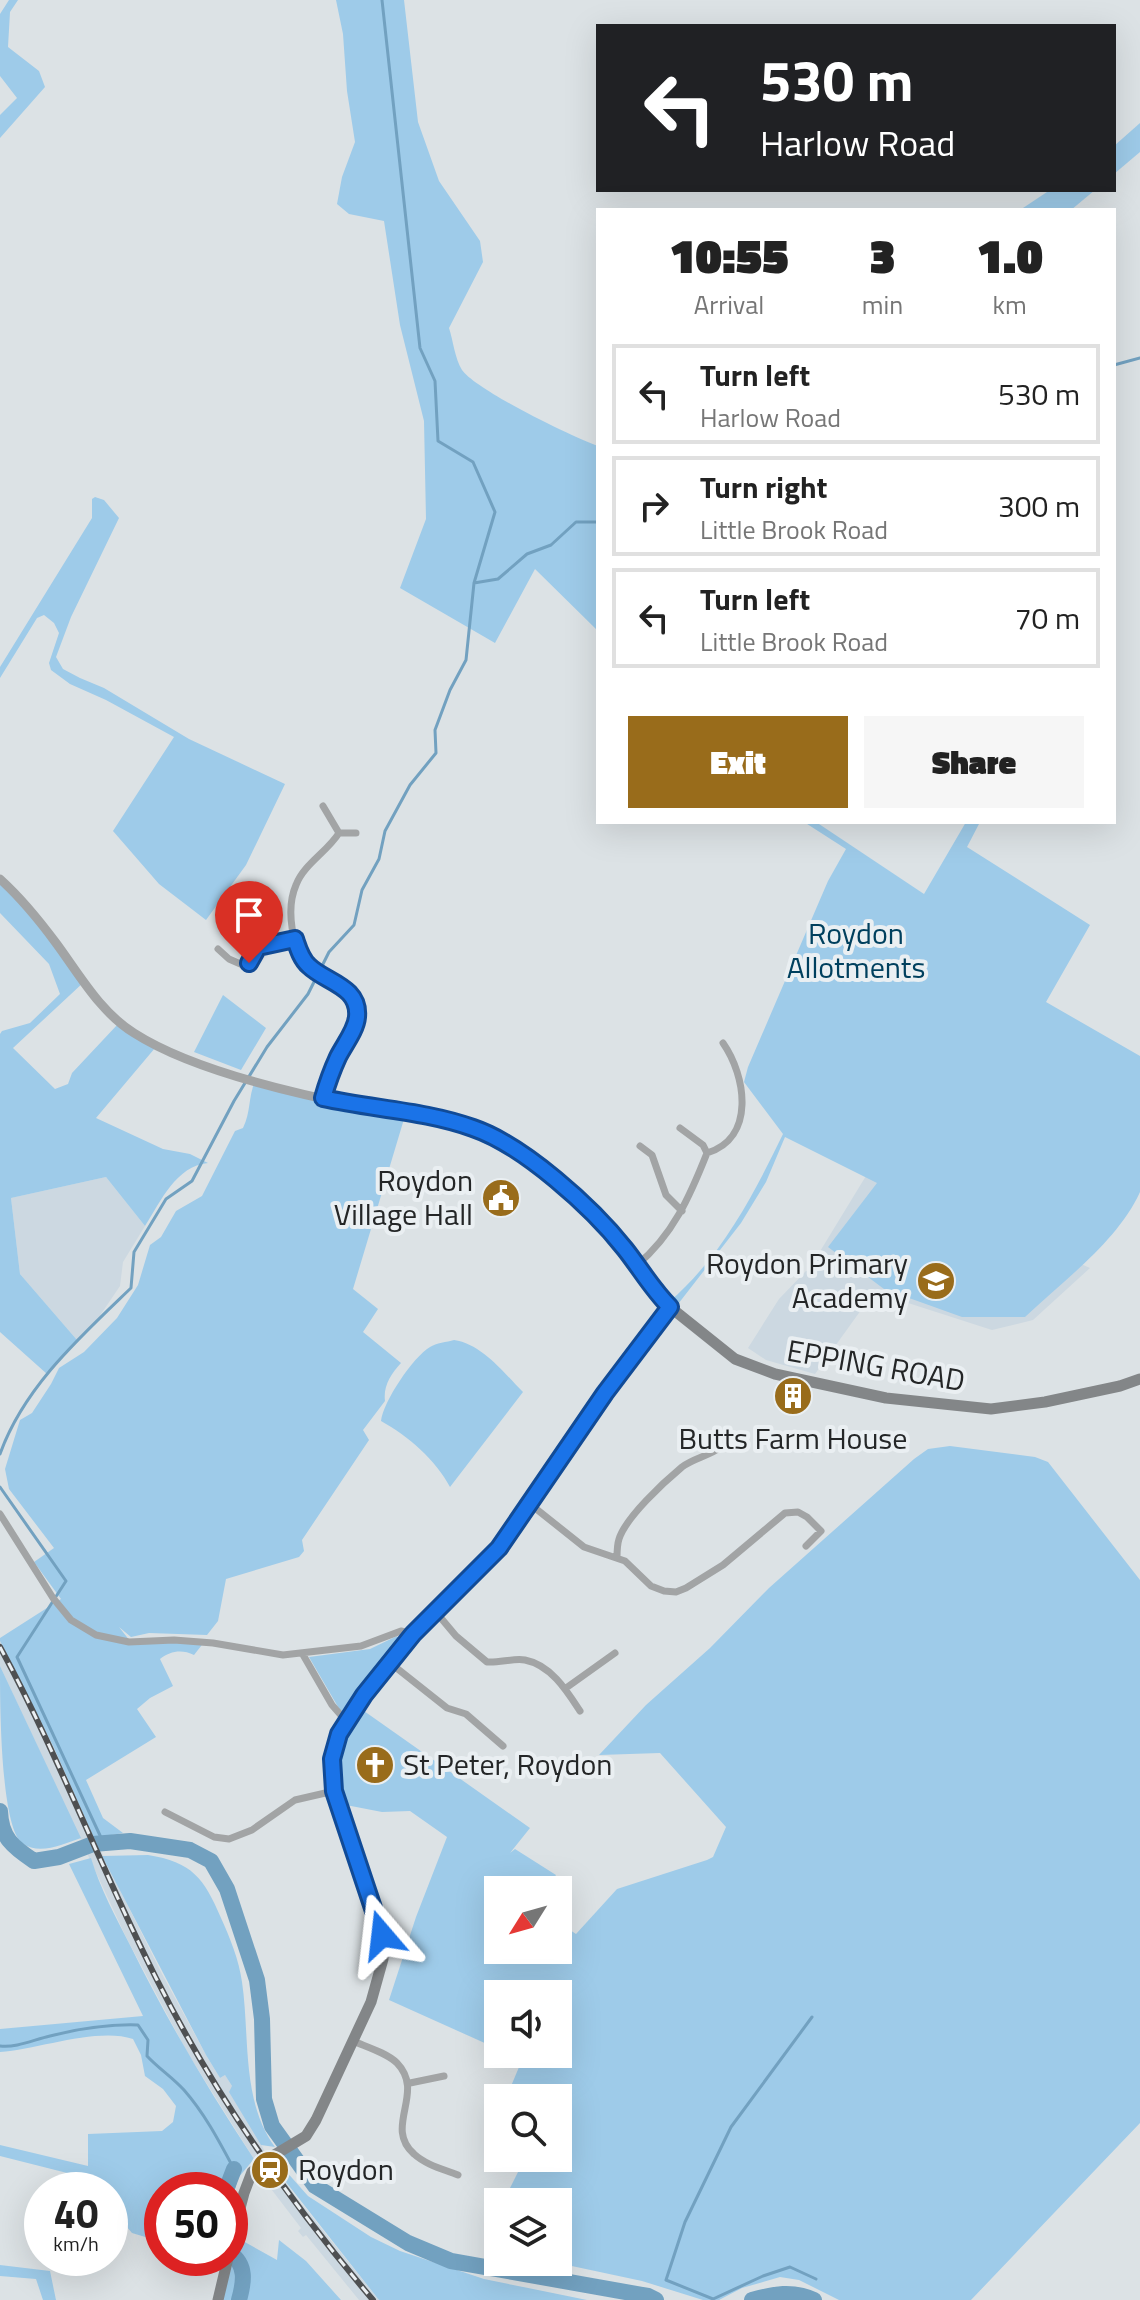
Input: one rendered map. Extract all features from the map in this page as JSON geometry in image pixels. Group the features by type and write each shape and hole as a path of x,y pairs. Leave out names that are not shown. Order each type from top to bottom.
{"main road":[{"name":"EPPING ROAD","path":"670,1307 735,1359 775,1374 886,1398 991,1409 1032,1405 1140,1379"},
{"path":"248,2180 257,2167 306,2136 316,2120 371,2002 383,1959 382,1935 334,1791 332,1759 346,1721 413,1634 485,1564 605,1393 670,1307"},
{"path":"218,2300 224,2276"}],"street":[{"path":"323,806 339,833"},
{"path":"339,833 356,833"},
{"path":"323,1098 337,1058 357,1018 355,1003 336,981 307,965 295,939 291,905 295,886 302,874 329,848 339,833"},
{"path":"0,879 39,921 112,1015 133,1032 155,1046 201,1064 323,1098 454,1122 498,1138 563,1187 614,1236 670,1307"},
{"path":"218,949 229,959 245,966 258,947 295,939"},
{"path":"707,1153 718,1150 740,1123 743,1089 723,1043"},
{"path":"637,1265 658,1246 682,1211 707,1153 703,1145 680,1128"},
{"path":"640,1146 652,1155 666,1195 682,1211"},
{"path":"617,1558 618,1541 623,1530 640,1509 682,1467 707,1457 721,1447"},
{"path":"530,1504 584,1547 625,1561 651,1586 664,1591 676,1592 723,1565 785,1513 798,1512 821,1531 806,1546"},
{"path":"0,1514 53,1598 71,1620 96,1635 129,1642 174,1640 213,1643 283,1655 361,1646 401,1631 413,1634"},
{"path":"435,1611 456,1636 487,1662 527,1660 551,1673 566,1688 580,1711"},
{"path":"302,1653 338,1714 346,1721"},
{"path":"566,1688 615,1653"},
{"path":"389,1662 447,1708 466,1714 503,1746"},
{"path":"165,1812 214,1837 229,1839 252,1830 295,1800 334,1791"},
{"path":"353,2041 395,2060 410,2083 402,2122 404,2140 411,2152 423,2161 458,2175"},
{"path":"410,2083 444,2076"}],"shaded area":[{"name":"Roydon Primary Academy","path":"869,1171 1090,1268 1033,1320 992,1330 874,1292 815,1374 766,1360 748,1348 779,1299 808,1271"},
{"path":"106,1177 145,1226 123,1262 120,1286 99,1317 77,1340 20,1274 11,1198"},
{"path":"0,1641 162,1974 220,2078 225,2075 232,2086 265,2152 254,2159 187,2052 126,1937 0,1666"},
{"path":"277,2161 286,2175 283,2178 296,2197 379,2300 359,2300 306,2235 303,2237 298,2231 301,2228 265,2181 263,2171"}],"green space":[{"path":"9,0 18,0 10,12 8,47 39,71 45,87 0,138 0,115 17,98 0,76 0,14"},
{"path":"336,0 404,0 418,122 439,181 480,241 483,262 449,328 462,370 504,400 596,445 596,629 535,569 495,643 400,588 426,519 424,421 400,325 384,221 349,214 337,204 342,177 355,142 343,34"},
{"path":"1140,123 1140,152 1116,172 1116,144"},
{"path":"1047,192 1093,192 1073,208 1023,208"},
{"path":"92,499 104,500 119,518 71,617 56,657 63,669 104,688 189,739 285,784 246,865 206,920 159,884 113,831 174,737 70,684 51,670 49,663 59,633 54,623 44,615 37,618 0,678 0,667 92,518"},
{"name":"Roydon Allotments","path":"807,824 819,824 924,894 965,824 979,824 967,847 1090,925 1046,1002 1140,1056 1140,1192 1104,1244 1025,1317 962,1317 884,1289 828,1247 877,1183 785,1137 766,1182 741,1223 675,1308 669,1302 720,1245 747,1203 783,1134 744,1082 828,881 846,849"},
{"path":"0,881 18,897 84,982 13,1048 55,1089 68,1084 72,1073 118,1024 155,1048 96,1118 163,1149 190,1154 208,1163 187,1171 170,1186 145,1226 106,1177 11,1198 20,1274 77,1340 47,1374 0,1332 0,1034 30,1023 60,994 49,964 0,913"},
{"path":"223,995 266,1028 241,1070 194,1052"},
{"path":"255,1081 404,1119 353,1289 378,1309 363,1332 401,1363 388,1380 385,1401 363,1430 369,1440 302,1540 304,1551 299,1557 226,1579 218,1621 207,1635 149,1633 131,1637 119,1627 130,1641 205,1641 194,1655 176,1652 160,1659 173,1686 137,1709 156,1737 86,1780 103,1818 123,1833 94,1838 54,1748 0,1641 0,1638 61,1599 34,1562 54,1548 9,1489 5,1469 20,1420 32,1413 59,1368 84,1352 117,1318 138,1285 150,1245 161,1237 176,1211 202,1196 235,1131 243,1128"},
{"path":"454,1340 483,1353 523,1392 450,1487 437,1467 420,1450 381,1421 393,1392 415,1360 432,1346"},
{"path":"950,1446 1035,1457 1048,1462 1140,1580 1140,2123 971,2300 839,2300 799,2280 780,2277 742,2288 719,2300 703,2300 642,2281 572,2266 572,2188 510,2188 518,2172 572,2172 572,2084 512,2084 519,2068 572,2068 572,1980 484,1980 484,2043 389,2000 447,1837 410,1811 382,1812 346,1805 338,1778 342,1744 364,1711 530,1828 510,1853 515,1849 556,1875 484,1876 484,1964 572,1964 572,1931 576,1934 617,1889 713,1857 726,1827 660,1753 599,1755 646,1705 710,1648 769,1588 928,1449"},
{"path":"397,1636 341,1712 309,1657 370,1649"},
{"path":"0,1666 81,1838 51,1848 36,1849 22,1843 15,1832 5,1788"},
{"path":"148,1855 176,1862 195,1874 209,1892 224,1926 242,1982 252,2089 264,2129 275,2147 261,2145 229,2092 232,2086 225,2075 220,2078 206,2055 102,1856"},
{"path":"91,1858 109,1903 159,2001 254,2159 243,2172 144,2172 144,2237 128,2228 128,2172 63,2172 0,2156 0,2145 88,2166 88,2134 162,2131 173,2122 176,2106 163,2089 145,2076 141,2055 133,2039 119,2036 86,2037 0,2052 0,2029 143,2016 69,1864"},
{"path":"277,2161 308,2196 371,2237 400,2251 484,2279 587,2300 379,2300 282,2177 286,2174"},
{"path":"279,2240 306,2261 341,2300 221,2300 226,2276 248,2276 248,2244 277,2260"},
{"path":"0,2265 24,2268 24,2276 51,2276 56,2300 43,2300 36,2279 0,2276"}],"waterway":[{"path":"0,1454 23,1407 55,1364 131,1288 134,1252 166,1199 192,1181 234,1101 267,1047 308,994 329,952 354,925 362,890 379,859 385,831 410,785 436,753 435,730 450,690 466,660 474,583 495,512 473,462 438,441 435,381 420,348 382,0"},
{"path":"1116,364 1140,358"},
{"path":"474,583 498,579 527,554 551,545 576,522 596,522"},
{"path":"0,1487 66,1581 17,1657 104,1844"},
{"path":"0,1811 3,1828 10,1841 34,1861 59,1857 93,1844 130,1841 190,1850 211,1861 227,1889 257,1980 262,2019 264,2099 272,2126 315,2186 408,2243 451,2261 648,2296 656,2300"},
{"path":"812,2017 731,2127 685,2222 666,2280 713,2299 790,2267 816,2279"},
{"path":"0,2046 18,2045 83,2029 138,2025 148,2040 147,2056 192,2099 234,2169"},
{"path":"239,2300 243,2276"},
{"path":"752,2300 783,2294 814,2300"}],"railway":[{"path":"0,1647 136,1937 179,2021 255,2145 312,2224 373,2300"}],"place":[{"name":"Roydon Village Hall","path":"501,1198"},
{"name":"Roydon Primary Academy","path":"936,1281"},
{"name":"Butts Farm House","path":"793,1396"},
{"name":"St Peter, Roydon","path":"375,1765"},
{"name":"Roydon","path":"270,2170"}],"route":[{"path":"249,963 258,947 295,939 307,965 336,981 355,1003 357,1018 337,1058 323,1098 454,1122 498,1138 545,1172 601,1223 624,1247 670,1307 605,1393 499,1548 413,1634 364,1695 339,1734 332,1759 334,1791 382,1935"}]}
